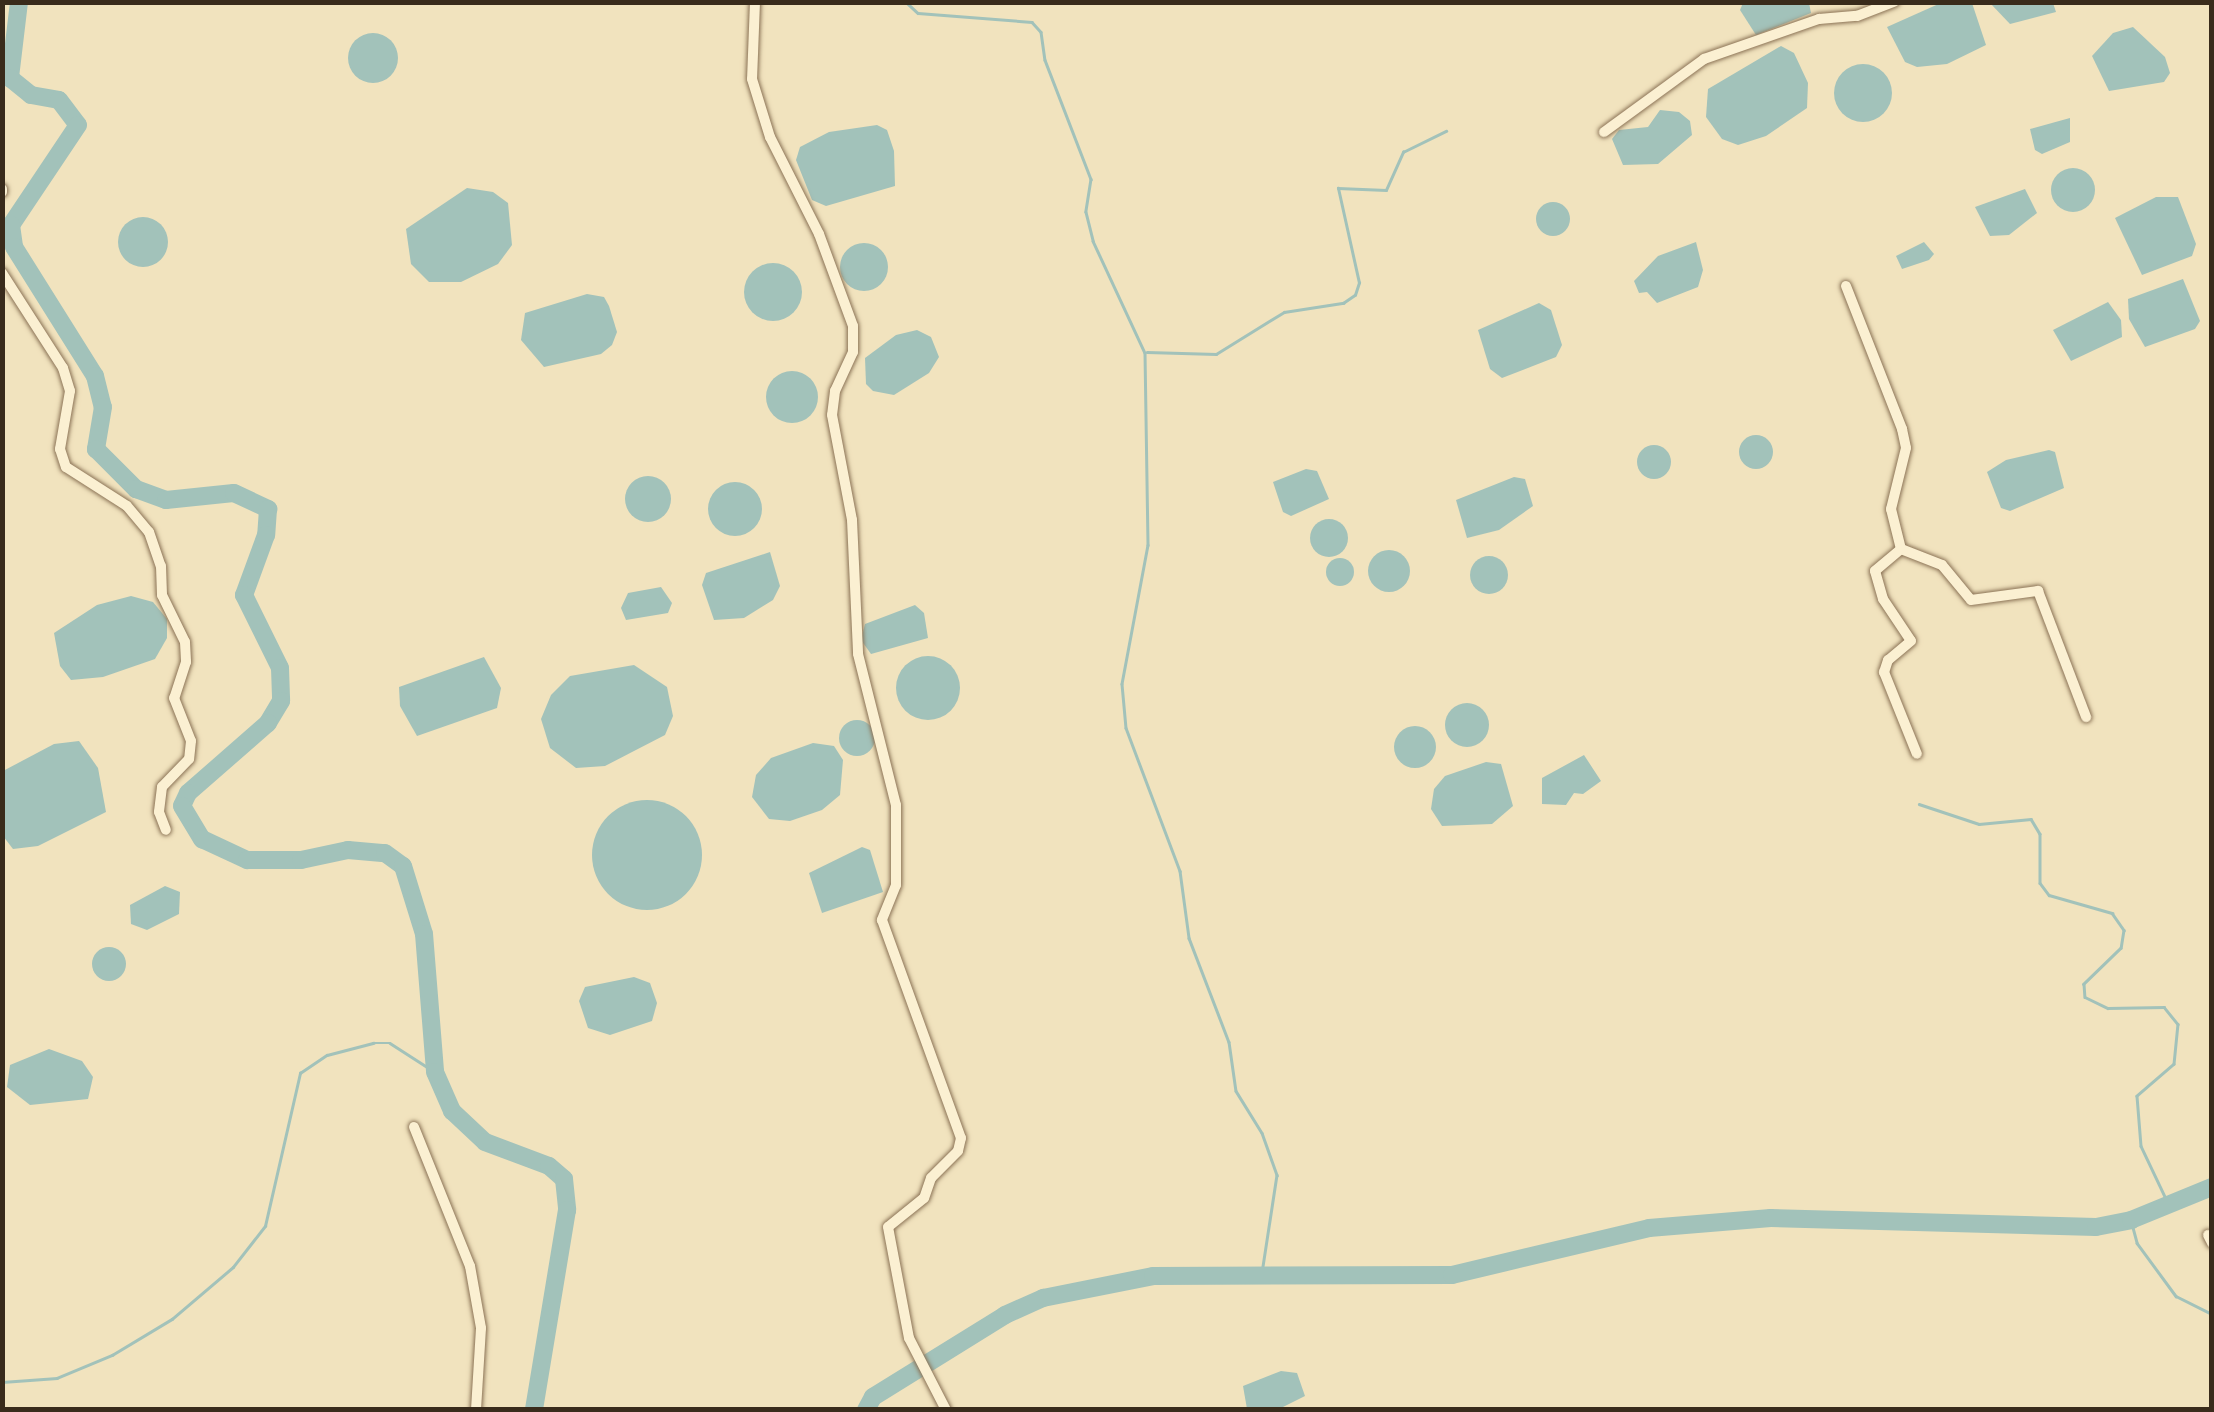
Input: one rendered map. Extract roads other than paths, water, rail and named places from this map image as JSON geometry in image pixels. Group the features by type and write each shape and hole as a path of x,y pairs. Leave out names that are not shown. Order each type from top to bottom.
{"street":[{"path":"755,2 752,79 770,137 819,234 853,326 854,352 835,391 832,415 852,520 858,654 896,805 896,885 882,920 961,1138 958,1151 931,1178 924,1198 888,1227 908,1338 946,1410"},
{"path":"1604,132 1704,59 1819,20 1894,2"},
{"path":"2,273 63,368 70,390 60,449 66,468 127,506 148,532 161,566 162,595 184,642 186,662 174,698 191,742 189,759 162,786 159,812 166,830"},
{"path":"1846,286 1906,448 1891,510 1901,549"},
{"path":"1901,549 1942,565 1970,600 2038,591 2086,717"},
{"path":"1901,549 1875,571 1883,599 1910,641 1888,660 1884,672 1917,754"},
{"path":"414,1127 470,1266 481,1328 476,1410"}],"water":[{"path":"1943,2 1972,3 1986,45 1947,64 1917,67 1905,62 1887,27"},
{"path":"1743,3 1809,3 1811,13 1756,35 1740,10"},
{"path":"1990,3 2053,3 2056,12 2010,24"},
{"path":"2133,27 2165,57 2170,73 2164,82 2109,91 2092,56 2113,33"},
{"path":"373,33 391,40 398,58 391,76 373,83 355,76 348,58 355,40"},
{"path":"1781,46 1794,53 1808,83 1807,108 1766,136 1738,145 1722,139 1706,117 1708,89"},
{"path":"1863,64 1884,72 1892,93 1884,114 1863,122 1842,114 1834,93 1842,72"},
{"path":"1660,110 1679,112 1690,121 1692,135 1658,164 1623,165 1612,139 1619,130 1648,127"},
{"path":"2070,118 2070,142 2042,154 2035,150 2030,129"},
{"path":"877,125 887,130 894,151 895,186 826,206 812,200 796,160 800,147 829,132"},
{"path":"2073,168 2089,174 2095,190 2089,206 2073,212 2057,206 2051,190 2057,174"},
{"path":"467,188 493,192 508,203 512,245 498,264 461,282 429,282 411,264 406,229"},
{"path":"2025,189 2037,213 2009,235 1990,236 1975,207"},
{"path":"2156,197 2178,197 2196,244 2192,256 2142,275 2115,218"},
{"path":"1553,202 1565,207 1570,219 1565,231 1553,236 1541,231 1536,219 1541,207"},
{"path":"143,217 161,224 168,242 161,260 143,267 125,260 118,242 125,224"},
{"path":"1696,242 1703,270 1698,287 1657,303 1647,292 1639,293 1634,281 1658,256"},
{"path":"1924,242 1934,254 1929,260 1902,269 1896,256"},
{"path":"864,243 881,250 888,267 881,284 864,291 847,284 840,267 847,250"},
{"path":"773,263 793,272 802,292 793,312 773,321 753,312 744,292 753,272"},
{"path":"2183,279 2200,321 2195,329 2145,347 2129,319 2128,299"},
{"path":"587,294 604,297 609,306 617,332 612,345 601,354 544,367 521,340 525,313"},
{"path":"2108,302 2121,320 2122,337 2071,361 2053,330"},
{"path":"1539,303 1551,310 1562,345 1556,357 1502,378 1490,369 1478,330"},
{"path":"917,330 931,337 939,357 929,373 894,395 873,391 866,384 865,358 896,335"},
{"path":"792,371 811,378 818,397 811,416 792,423 773,416 766,397 773,378"},
{"path":"1756,435 1768,440 1773,452 1768,464 1756,469 1744,464 1739,452 1744,440"},
{"path":"1654,445 1666,450 1671,462 1666,474 1654,479 1642,474 1637,462 1642,450"},
{"path":"2055,452 2064,488 2010,511 2001,508 1987,472 2006,460"},
{"path":"1306,469 1317,471 1329,499 1291,516 1283,512 1273,482"},
{"path":"648,476 664,483 671,499 664,515 648,522 632,515 625,499 632,483"},
{"path":"1514,477 1525,479 1533,506 1499,530 1467,538 1456,500"},
{"path":"735,482 754,490 762,509 754,528 735,536 716,528 708,509 716,490"},
{"path":"1329,519 1343,524 1348,538 1343,552 1329,557 1315,552 1310,538 1315,524"},
{"path":"1389,550 1404,556 1410,571 1404,586 1389,592 1374,586 1368,571 1374,556"},
{"path":"770,552 780,586 773,600 744,618 714,620 702,585 706,573"},
{"path":"1489,556 1502,562 1508,575 1502,588 1489,594 1476,588 1470,575 1476,562"},
{"path":"1340,558 1350,562 1354,572 1350,582 1340,586 1330,582 1326,572 1330,562"},
{"path":"661,587 672,603 668,613 626,620 621,608 628,593"},
{"path":"131,596 153,602 167,619 167,638 155,659 103,677 71,680 60,666 54,633 97,605"},
{"path":"915,605 924,613 928,638 871,654 861,640 865,624"},
{"path":"928,656 951,665 960,688 951,711 928,720 905,711 896,688 905,665"},
{"path":"484,657 501,688 497,708 417,736 400,706 399,687"},
{"path":"634,665 667,687 673,716 665,735 605,766 576,768 550,748 541,719 551,695 570,676"},
{"path":"1467,703 1483,709 1489,725 1483,741 1467,747 1451,741 1445,725 1451,709"},
{"path":"857,720 870,725 875,738 870,751 857,756 844,751 839,738 844,725"},
{"path":"1415,726 1430,732 1436,747 1430,762 1415,768 1400,762 1394,747 1400,732"},
{"path":"79,741 98,768 106,812 38,846 13,849 3,836 3,771 54,744"},
{"path":"813,743 834,746 843,760 840,795 822,810 790,821 769,819 752,797 756,775 771,758"},
{"path":"1584,755 1601,781 1583,794 1574,793 1566,805 1542,804 1542,778"},
{"path":"1486,762 1501,764 1513,806 1492,824 1442,826 1431,809 1434,789 1445,776"},
{"path":"647,800 668,804 686,816 698,834 702,855 698,876 686,894 668,906 647,910 626,906 608,894 596,876 592,855 596,834 608,816 626,804"},
{"path":"862,847 870,850 883,892 822,913 809,873"},
{"path":"165,886 180,892 179,914 147,930 131,924 130,905"},
{"path":"109,947 121,952 126,964 121,976 109,981 97,976 92,964 97,952"},
{"path":"634,977 650,983 657,1003 652,1021 610,1035 588,1028 579,1001 585,987"},
{"path":"49,1049 82,1061 93,1077 88,1099 30,1105 7,1087 10,1065"},
{"path":"1281,1371 1297,1373 1305,1396 1279,1409 1247,1409 1243,1386"}],"waterway":[{"path":"19,2 10,78 31,95 59,100 78,125 11,225 14,247 95,376 103,407 96,449 136,489 166,500 234,493 268,509 266,535 244,595 280,668 281,701 268,723 188,793 182,806 202,839 247,860 301,860 348,850 385,853 403,866 424,934 435,1072 452,1111 485,1142 549,1166 564,1179 567,1210 534,1410"},
{"path":"906,2 918,13 1032,22 1041,32 1045,60 1091,179 1086,212 1093,241 1145,353 1148,545 1122,684 1126,728 1180,871 1189,938 1229,1042 1236,1091 1262,1133 1277,1175 1262,1273"},
{"path":"1147,352 1216,354 1284,312 1343,303 1355,295 1359,283 1338,188 1386,190 1403,152 1446,131"},
{"path":"1919,804 1979,824 2031,819 2040,834 2040,883 2049,895 2112,913 2124,930 2121,948 2084,984 2085,997 2108,1008 2164,1007 2178,1024 2174,1064 2137,1096 2141,1146 2169,1205"},
{"path":"2,1382 57,1378 112,1355 172,1319 233,1267 265,1226 300,1073 327,1055 373,1043 390,1043 435,1072"},
{"path":"866,1410 873,1397 1005,1315 1043,1298 1153,1276 1452,1275 1649,1228 1771,1218 2096,1227 2131,1220 2212,1187"},
{"path":"2131,1220 2137,1243 2176,1296 2212,1314"}]}
